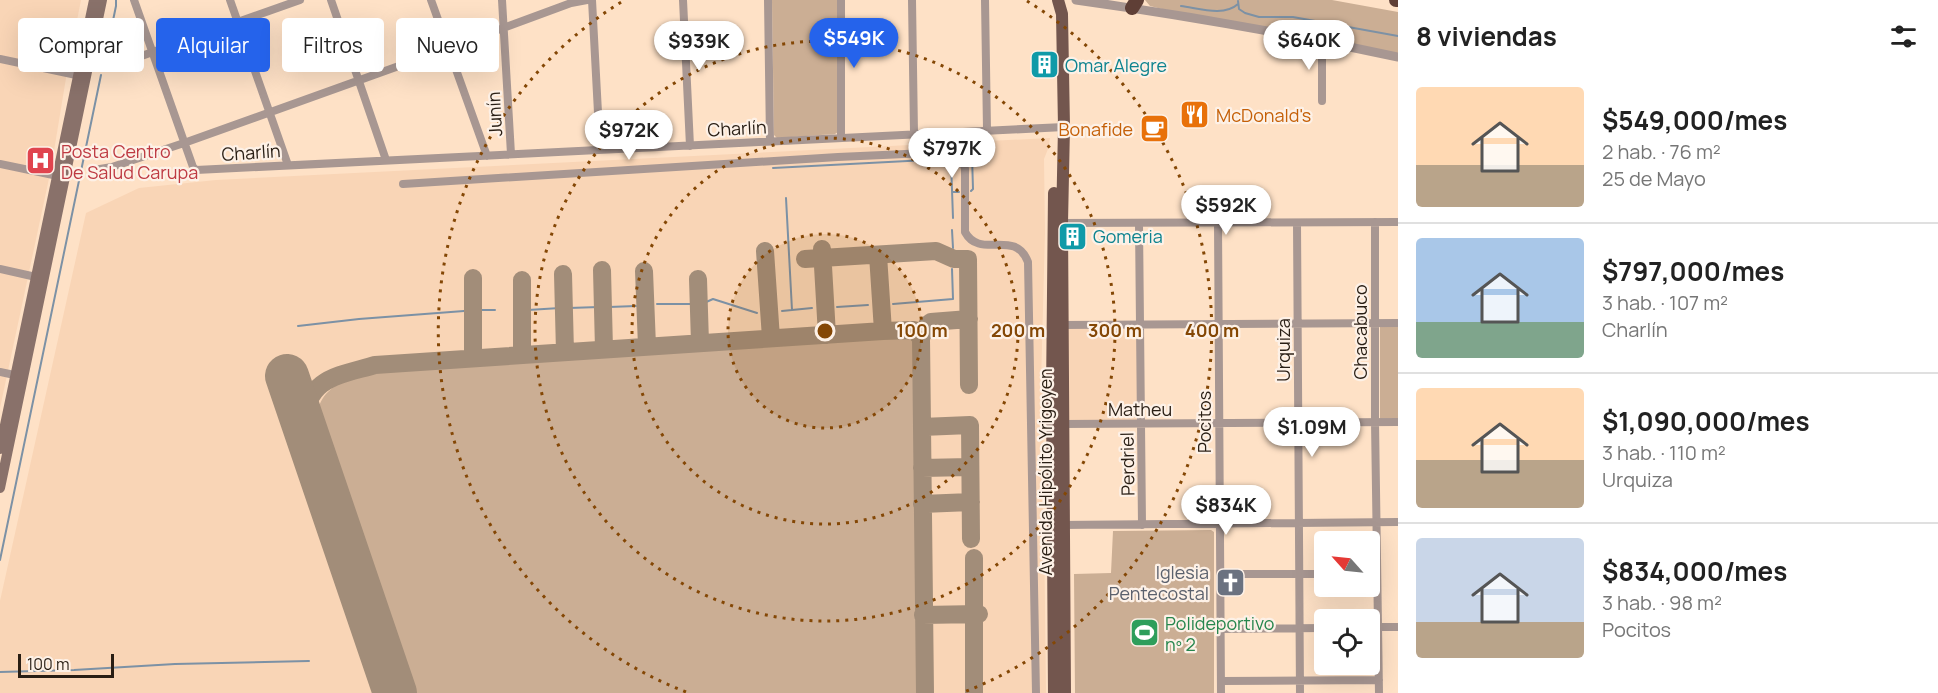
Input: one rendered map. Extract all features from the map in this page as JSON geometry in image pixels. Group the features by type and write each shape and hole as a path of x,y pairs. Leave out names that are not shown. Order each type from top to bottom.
{"main road":[{"path":"91,18 94,0"},
{"path":"97,18 102,0"},
{"name":"Avenida Hipólito Yrigoyen","path":"1057,0 1055,19 1060,127 1057,223 1057,393 1065,693"},
{"path":"0,449 19,376 83,72"},
{"path":"0,488 36,277 82,77"},
{"name":"Avenida Hipólito Yrigoyen","path":"1054,693 1063,424 1057,393 1062,325 1057,223"}],"street":[{"path":"134,0 184,143"},
{"path":"230,0 237,18"},
{"path":"249,18 300,0"},
{"path":"331,0 386,160"},
{"path":"431,0 437,18"},
{"name":"Junín","path":"502,0 511,154"},
{"path":"499,29 571,3 587,0"},
{"path":"592,0 600,150"},
{"path":"683,0 690,146"},
{"path":"768,0 770,141"},
{"path":"841,0 841,137"},
{"path":"912,0 914,133"},
{"path":"985,0 987,130"},
{"path":"1076,0 1135,4 1398,57"},
{"path":"1322,41 1322,101"},
{"path":"144,55 156,52"},
{"path":"0,59 82,77"},
{"path":"94,170 112,167 184,143 396,67"},
{"path":"256,72 288,165"},
{"path":"457,72 487,156"},
{"name":"Charlín","path":"184,143 192,166 196,170 1060,127"},
{"path":"403,184 838,157 950,152 959,157 965,169 965,232 980,244 1017,247 1024,253 1028,262 1036,693"},
{"path":"0,164 58,176"},
{"name":"Chacabuco","path":"1375,531 1376,222"},
{"path":"1057,223 1398,222"},
{"name":"Pocitos","path":"1218,223 1221,693"},
{"name":"Urquiza","path":"1298,223 1300,693"},
{"name":"Perdriel","path":"1139,224 1142,525"},
{"path":"0,269 36,277"},
{"path":"1062,325 1398,323"},
{"path":"0,372 19,376"},
{"name":"Matheu","path":"1063,424 1398,422"},
{"path":"1059,525 1398,522"},
{"path":"1221,574 1314,574"},
{"path":"1380,627 1398,627"},
{"path":"1221,629 1314,628"},
{"name":"Chacabuco","path":"1378,675 1379,693"},
{"path":"1221,681 1378,680"}],"shaded area":[{"path":"0,0 81,0 77,18 18,18 18,72 67,72 51,169 0,408"},
{"path":"772,0 838,0 838,132 835,134 777,138 774,135"},
{"path":"1145,0 1332,0 1398,12 1398,55 1162,9 1150,6"},
{"path":"1050,138 1044,159 1045,232 1041,384 1044,388 1041,396 1044,424 1042,501 1046,693 0,693 0,601 86,213 139,188 216,180"},
{"path":"1380,326 1398,326 1398,418 1380,419"},
{"path":"1137,327 1139,421 1068,421 1066,328"},
{"path":"911,338 915,344 917,693 410,693 317,420 324,396 333,388 354,377 391,369"},
{"name":"Polideportivo nº 2","path":"1211,530 1214,532 1214,693 1075,693 1074,574 1111,573 1113,531"}],"waterway":[{"path":"114,18 116,0"},
{"path":"1238,1 1239,9 1259,17 1293,17 1398,36"},
{"path":"1181,6 1218,11 1238,4"},
{"path":"0,560 101,75"},
{"path":"971,191 973,189 972,156"},
{"path":"773,168 946,159 951,162 953,218"},
{"path":"953,192 959,192"},
{"path":"786,198 792,310"},
{"path":"952,230 953,248"},
{"path":"893,304 953,299 952,269"},
{"path":"704,303 713,299 757,313"},
{"path":"657,304 695,304"},
{"path":"837,307 868,305"},
{"path":"609,307 636,306"},
{"path":"569,308 599,307"},
{"path":"528,310 560,308"},
{"path":"782,311 812,308"},
{"path":"478,310 495,310"},
{"path":"298,326 464,311"},
{"path":"0,672 309,661"}],"taxiway":[{"path":"822,249 827,335"},
{"path":"765,251 771,338"},
{"path":"805,259 936,251 954,259 968,259 969,385"},
{"path":"878,255 883,331"},
{"path":"602,270 604,349"},
{"path":"644,271 647,346"},
{"path":"563,274 565,352"},
{"path":"473,278 473,357"},
{"path":"698,279 700,343"},
{"path":"522,280 522,354"},
{"path":"925,693 921,338 927,325 931,322 969,319"},
{"path":"303,425 311,397 326,381 375,365 883,331 914,330 921,338"},
{"path":"922,427 970,425 971,539"},
{"path":"922,468 970,467"},
{"path":"922,504 971,502"},
{"path":"974,558 974,693"},
{"path":"923,615 979,614"}],"runway":[{"path":"287,376 395,693"}],"place":[{"name":"Omar Alegre","path":"1044,65"},
{"name":"McDonald's","path":"1195,115"},
{"name":"Bonafide","path":"1154,129"},
{"name":"Posta Centro De Salud Carupa","path":"40,161"},
{"name":"Gomeria","path":"1072,236"},
{"name":"Iglesia Pentecostal","path":"1230,582"},
{"name":"Polideportivo nº 2","path":"1144,633"}]}
